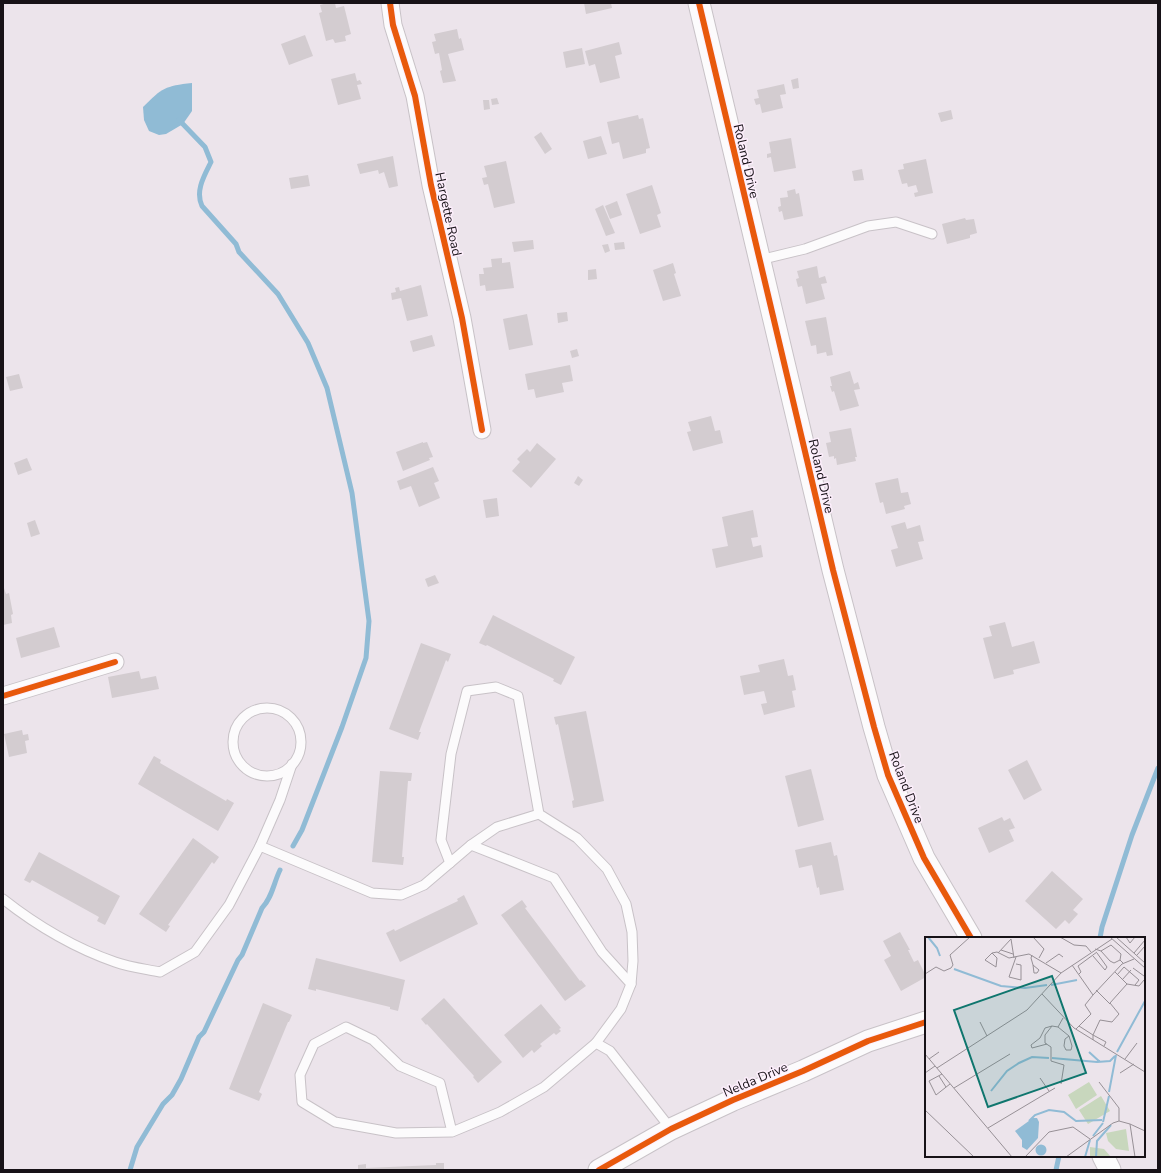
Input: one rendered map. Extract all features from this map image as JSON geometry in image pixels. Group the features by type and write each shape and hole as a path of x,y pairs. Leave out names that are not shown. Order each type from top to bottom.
{"street":[{"name":"Hargette Road","path":"390,3 393,25 414,96 431,185 462,318 482,430"},
{"name":"Roland Drive","path":"698,3 833,570 872,720 888,775 924,858 970,937"},
{"path":"3,696 115,662"},
{"name":"Nelda Drive","path":"599,1170 671,1129 733,1100 803,1071 868,1041 925,1022"},
{"path":"1104,1157 1110,1170"}],"lane":[{"path":"759,260 805,249 868,226 896,222 932,234"},
{"path":"450,863 441,840 451,754 467,691 496,688 518,696 539,814 577,838 607,869 626,904 632,932 633,961 631,984 621,1008 596,1043 544,1087 500,1112 452,1132 396,1133 335,1122 302,1102 300,1075 314,1044 346,1027 373,1040 400,1066 440,1083 452,1132"},
{"path":"3,899 72,945 116,962 160,972 195,952 229,905 260,846 280,800 292,764 298,755 301,744 300,733 296,723 288,715 274,708 258,708 248,713 240,720 234,731 232,742 235,754 241,764 250,771 261,775 272,775 283,771 292,764"},
{"path":"260,846 372,893 401,895 424,885 471,845 497,827 539,814"},
{"path":"471,845 554,878 602,952 631,984"},
{"path":"596,1043 610,1051 671,1129"}],"water":[{"path":"192,83 192,111 183,124 166,134 159,135 149,131 144,120 143,107 164,89 176,85"}],"building":[{"path":"335,3 336,8 344,6 351,34 345,36 346,41 335,43 333,39 326,41 319,13 322,12 320,5"},
{"path":"584,3 611,3 612,8 586,14"},
{"path":"457,29 459,39 461,38 464,50 448,54 456,81 443,83 440,71 442,70 439,53 435,54 432,42 436,41 434,34"},
{"path":"305,35 313,56 289,65 281,44"},
{"path":"619,42 622,54 615,56 620,78 600,83 595,64 589,66 585,51"},
{"path":"582,48 585,64 566,68 563,52"},
{"path":"355,73 357,81 360,80 362,84 357,85 361,99 338,105 331,79"},
{"path":"798,78 799,88 793,89 791,80"},
{"path":"784,84 786,94 780,95 783,108 762,113 760,104 756,105 754,99 759,98 757,90"},
{"path":"497,98 499,104 492,105 491,99"},
{"path":"483,100 489,100 490,109 484,110"},
{"path":"951,110 953,119 941,122 938,113"},
{"path":"638,115 639,119 643,118 650,148 646,149 646,153 623,159 619,142 612,144 607,122"},
{"path":"541,132 552,149 545,154 534,137"},
{"path":"601,136 607,154 588,159 583,141"},
{"path":"791,138 796,168 774,172 771,157 767,158 767,154 771,153 769,142"},
{"path":"393,156 398,186 389,188 384,172 379,174 378,170 360,174 357,164"},
{"path":"926,159 933,193 915,197 914,193 918,192 916,185 908,187 907,183 902,184 898,170 904,169 903,164"},
{"path":"506,161 515,203 494,208 488,184 484,185 482,178 487,177 484,166"},
{"path":"862,169 864,180 854,181 852,171"},
{"path":"308,175 310,186 291,189 289,178"},
{"path":"652,185 661,213 657,215 661,227 640,234 626,194"},
{"path":"795,189 796,194 799,193 803,216 784,220 782,211 779,212 778,207 781,206 780,198 788,197 787,191"},
{"path":"617,201 622,215 610,219 605,206"},
{"path":"603,205 615,233 606,236 595,209"},
{"path":"965,218 966,220 974,219 977,233 970,235 970,238 947,244 942,224"},
{"path":"533,240 534,249 514,252 512,242"},
{"path":"624,242 625,249 615,250 614,243"},
{"path":"608,244 610,251 605,253 602,245"},
{"path":"502,258 502,263 510,262 514,288 486,291 485,285 480,286 479,274 484,274 483,268 492,267 491,259"},
{"path":"673,263 676,273 674,274 681,296 663,301 653,270"},
{"path":"817,266 819,278 825,276 827,283 821,284 825,299 806,304 802,286 798,287 796,279 799,278 797,271"},
{"path":"596,269 597,279 588,280 588,270"},
{"path":"421,285 428,316 407,321 401,298 392,300 391,293 396,292 395,288 399,287 400,291"},
{"path":"567,312 568,321 558,323 557,313"},
{"path":"527,314 533,345 509,350 503,319"},
{"path":"826,317 833,355 827,356 826,352 817,354 816,345 811,346 805,321"},
{"path":"432,335 435,346 413,352 410,341"},
{"path":"577,349 579,356 572,358 570,351"},
{"path":"570,365 573,381 562,383 564,392 536,398 534,389 528,390 525,374"},
{"path":"850,371 854,384 858,382 860,389 854,390 859,406 840,411 834,391 832,392 830,386 832,386 830,377"},
{"path":"19,374 23,388 10,391 6,377"},
{"path":"711,416 715,431 720,430 723,443 693,451 687,432 691,431 688,422"},
{"path":"851,428 857,457 855,457 856,461 837,465 836,458 834,459 834,456 829,457 826,443 831,442 829,432"},
{"path":"423,442 427,442 433,457 429,458 430,460 403,471 396,452"},
{"path":"537,443 556,459 531,488 512,471 520,462 517,459 527,449 530,452"},
{"path":"27,458 32,470 18,475 14,463"},
{"path":"433,467 439,481 434,483 440,498 419,507 411,486 400,490 397,481"},
{"path":"578,476 583,480 579,486 574,483"},
{"path":"898,478 901,493 908,492 911,504 904,506 905,509 886,514 883,502 880,503 875,483"},
{"path":"497,498 499,516 486,518 483,500"},
{"path":"753,510 758,537 751,538 753,547 761,545 763,557 716,568 712,549 728,546 722,517"},
{"path":"35,520 40,534 31,537 27,523"},
{"path":"905,522 907,529 920,525 924,541 918,542 923,559 896,567 891,550 898,548 891,526"},
{"path":"435,575 439,583 428,587 425,579"},
{"path":"3,585 6,594 9,593 13,614 11,615 12,623 3,625"},
{"path":"493,615 575,657 561,685 553,681 554,679 487,645 486,646 479,643"},
{"path":"1005,622 1012,647 1034,641 1040,663 1013,670 1014,674 994,679 983,638 992,636 989,626"},
{"path":"54,627 60,647 21,658 16,638"},
{"path":"421,643 451,654 448,662 446,660 419,732 421,732 418,740 389,729"},
{"path":"784,659 788,676 793,675 796,690 792,691 795,707 764,715 761,704 767,703 764,691 744,695 740,676 760,672 758,665"},
{"path":"139,671 141,679 156,676 159,689 112,698 108,677"},
{"path":"586,711 604,801 573,808 572,801 574,800 558,724 556,725 554,717"},
{"path":"22,730 23,735 28,734 29,740 25,741 27,753 9,757 4,734"},
{"path":"154,756 161,760 160,763 226,801 227,799 234,803 218,831 138,784"},
{"path":"1027,760 1042,790 1024,800 1008,770"},
{"path":"811,769 824,820 798,827 785,776"},
{"path":"380,771 412,773 411,781 408,781 402,857 404,857 403,865 372,862"},
{"path":"1002,817 1004,821 1010,818 1015,828 1009,830 1014,841 989,853 978,828"},
{"path":"193,838 219,857 214,864 212,862 168,925 170,926 166,932 139,914"},
{"path":"831,842 834,856 837,855 844,890 820,895 812,865 799,868 795,850"},
{"path":"39,852 120,896 105,925 97,921 99,917 32,880 30,883 24,880"},
{"path":"1052,871 1083,899 1073,910 1078,914 1069,924 1065,920 1056,929 1025,901"},
{"path":"464,895 478,924 400,962 386,933 394,929 395,931 458,901 457,899"},
{"path":"522,900 527,907 525,908 580,981 581,980 586,986 565,1001 501,915"},
{"path":"900,932 910,950 908,950 914,962 918,960 925,974 925,978 901,991 884,960 891,956 883,941"},
{"path":"316,958 405,980 398,1011 390,1009 390,1007 316,989 316,991 308,989"},
{"path":"444,998 502,1062 478,1083 473,1077 474,1076 421,1019"},
{"path":"263,1003 292,1015 259,1092 262,1094 259,1101 229,1089"},
{"path":"541,1004 561,1028 559,1029 561,1031 556,1035 554,1033 540,1044 542,1046 534,1053 532,1050 523,1058 504,1035"},
{"path":"436,1163 444,1163 444,1170 358,1170 358,1165 366,1164 366,1168 436,1165"}],"waterway":[{"path":"179,120 205,147 211,162 201,184 199,195 202,206 236,244 239,252 278,294 308,343 327,388 352,493 369,621 366,658 342,727 302,830 293,846"},
{"path":"1100,937 1102,927 1132,835 1158,768"},
{"path":"130,1170 137,1147 163,1104 172,1095 181,1079 199,1037 204,1032 238,960 242,955 262,908 271,895 280,870"},
{"path":"1056,1170 1059,1157"}],"cycle path":[{"path":"390,3 393,25 415,96 431,185 462,318 482,430"},
{"path":"699,3 833,570 874,727 888,775 924,858 970,937"},
{"path":"3,696 115,662"},
{"path":"599,1170 671,1129 733,1100 803,1071 868,1041 925,1022"}]}
